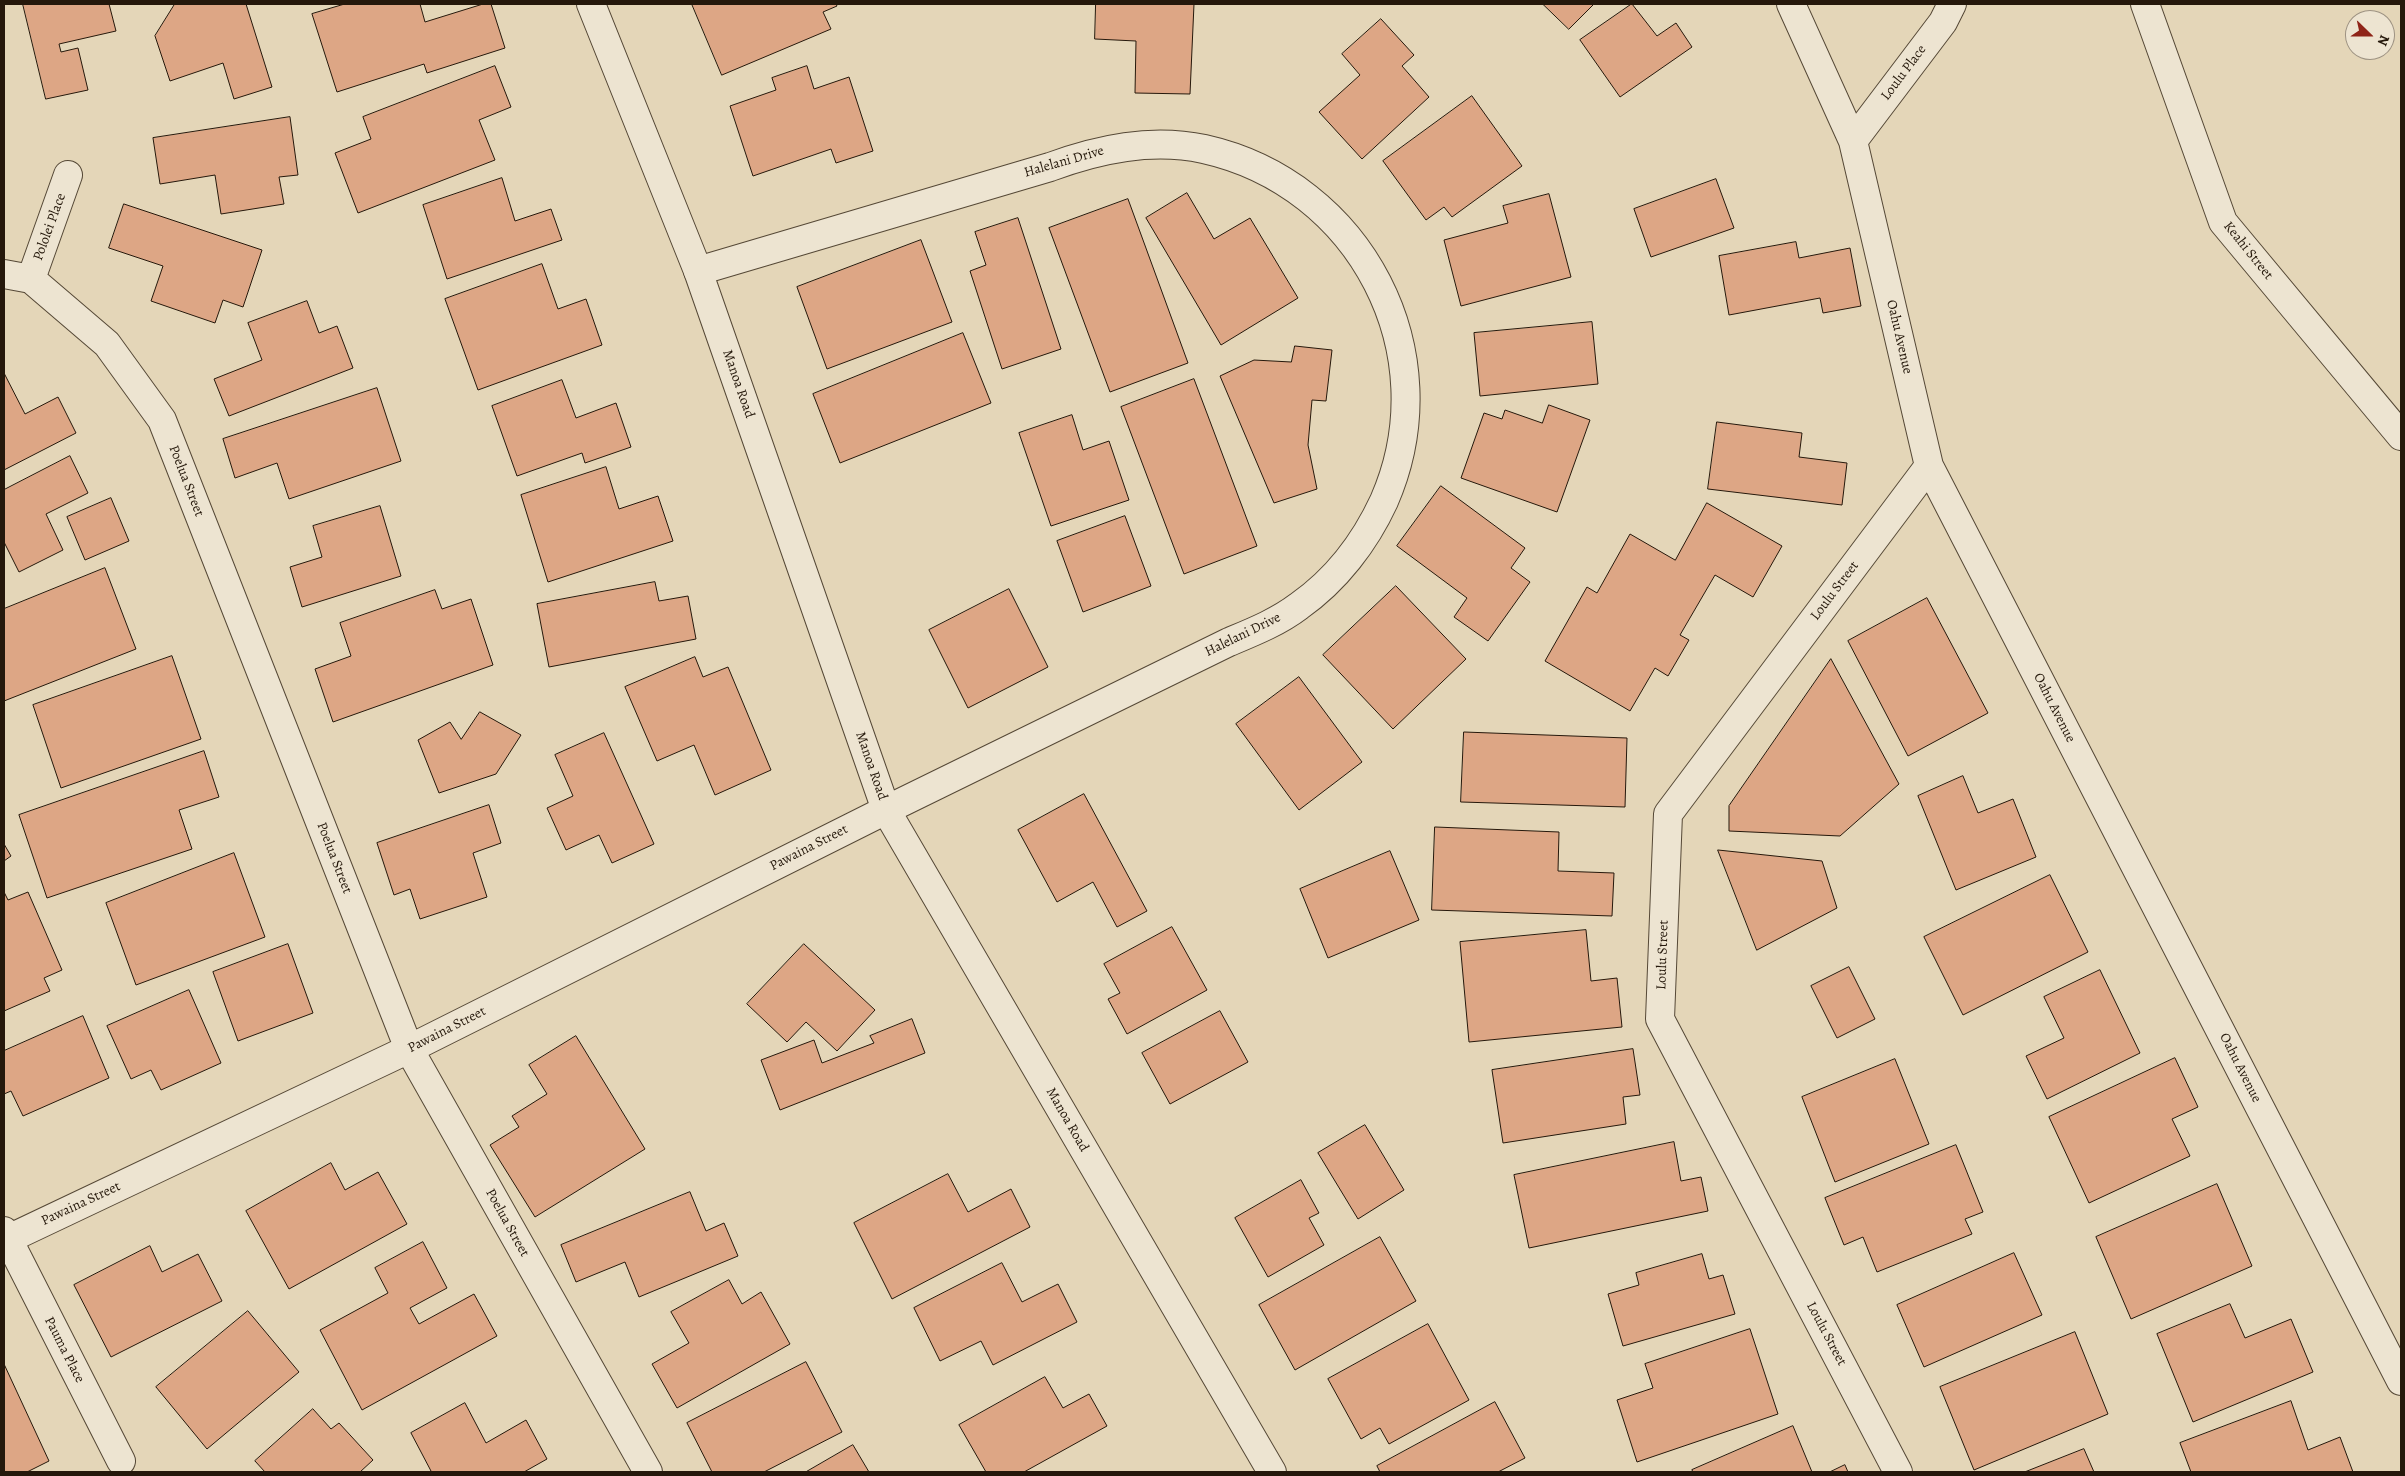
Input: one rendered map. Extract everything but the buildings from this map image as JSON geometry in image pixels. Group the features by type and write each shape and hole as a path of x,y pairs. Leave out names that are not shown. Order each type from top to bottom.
{"street":[{"name":"Manoa Road","path":"592,4 698,271 886,810 1272,1472"},
{"name":"Oahu Avenue","path":"1791,4 1853,141 1929,466 2401,1381"},
{"name":"Loulu Place","path":"1853,141 1943,22 1952,4"},
{"name":"Keahi Street","path":"2145,4 2223,222 2401,436"},
{"name":"Halelani Drive","path":"698,271 1040,169 1087,153 1125,146 1164,145 1203,149 1241,160 1277,176 1309,198 1338,225 1362,256 1382,290 1396,327 1404,365 1406,404 1402,444 1394,472 1376,518 1355,552 1329,581 1299,606 1265,627 1229,642 886,810"},
{"name":"Pololei Place","path":"31,279 68,175"},
{"path":"4,274 31,279"},
{"name":"Poelua Street","path":"31,279 107,344 162,420 409,1050 648,1472"},
{"name":"Loulu Street","path":"1898,1472 1660,1019 1668,814 1929,466"},
{"name":"Pawaina Street","path":"5,1237 409,1050 886,810"},
{"name":"Pauma Place","path":"5,1237 121,1461"}]}
